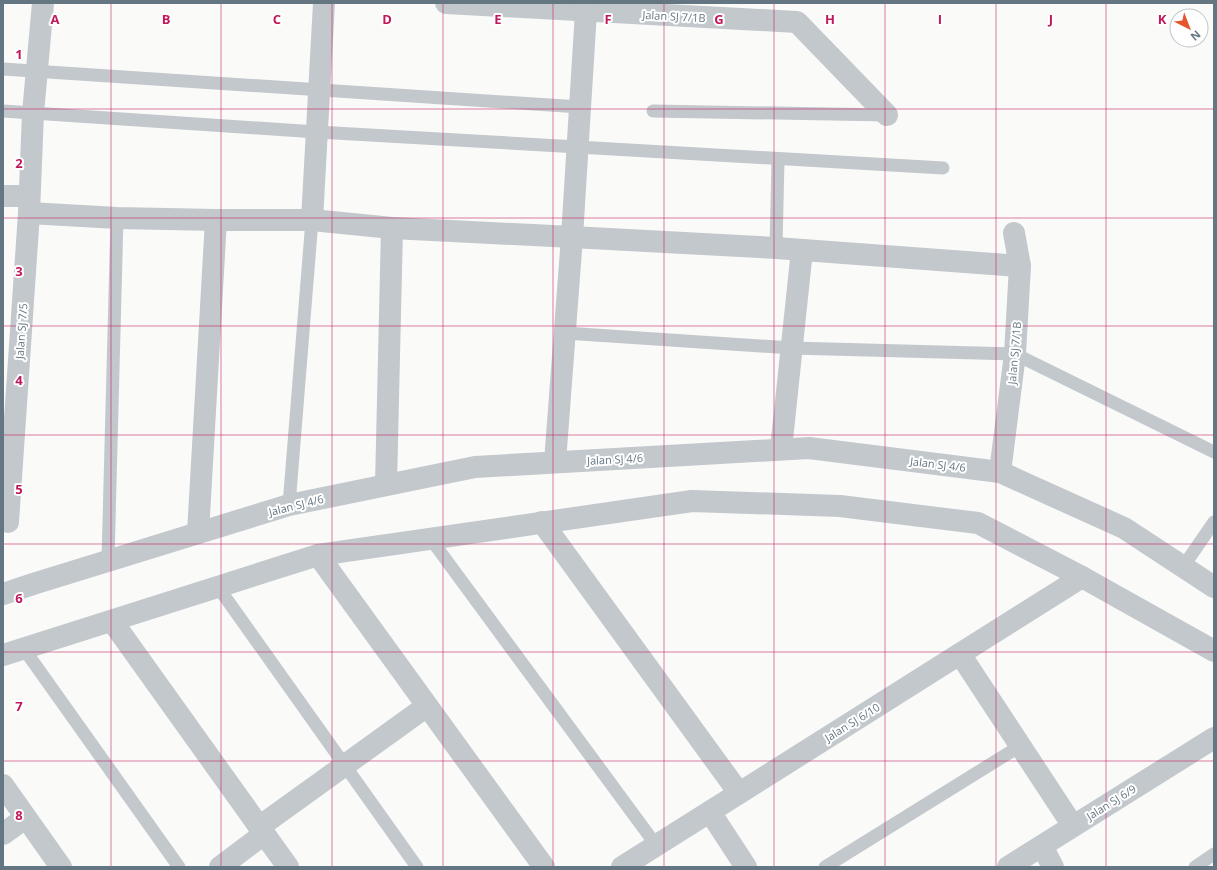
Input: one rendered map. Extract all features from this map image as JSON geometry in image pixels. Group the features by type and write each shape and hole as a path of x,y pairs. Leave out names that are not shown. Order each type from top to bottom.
{"street":[{"name":"Jalan SJ 7/5","path":"8,522 29,205 33,113 43,3"},
{"path":"312,220 324,3"},
{"name":"Jalan SJ 7/1B","path":"446,3 798,22 887,115"},
{"path":"555,462 572,237 586,11"},
{"path":"3,196 29,205 117,218 312,220 392,228 776,248 1020,266"},
{"path":"198,533 216,220"},
{"path":"386,485 392,228"},
{"name":"Jalan SJ 7/1B","path":"1000,472 1015,354 1020,266 1014,233"},
{"path":"781,449 802,250"},
{"name":"Jalan SJ 4/6","path":"3,594 108,560 289,505 475,467 808,448 1000,472 1124,528 1214,587"},
{"path":"3,655 318,555 692,500 840,506 978,523 1082,577 1214,651"},
{"path":"542,522 739,794"},
{"path":"318,555 544,867"},
{"name":"Jalan SJ 6/10","path":"622,867 1082,577"},
{"path":"112,621 288,867"},
{"path":"960,654 1073,826"},
{"path":"220,867 262,830 344,765 427,706"},
{"name":"Jalan SJ 6/9","path":"1008,867 1214,738"},
{"path":"3,785 61,867"},
{"path":"710,812 746,867"},
{"path":"3,834 25,818"},
{"path":"1042,846 1053,867"}],"lane":[{"path":"3,69 580,107"},
{"path":"3,111 317,132 944,168"},
{"path":"653,111 887,115"},
{"path":"776,248 778,159"},
{"path":"108,560 117,218"},
{"path":"289,505 312,220"},
{"path":"565,333 792,348 1015,354 1214,452"},
{"path":"1183,567 1214,522"},
{"path":"430,538 656,845"},
{"path":"218,587 417,867"},
{"path":"24,649 179,867"},
{"path":"825,867 1020,746"},
{"path":"1195,867 1214,854"}]}
